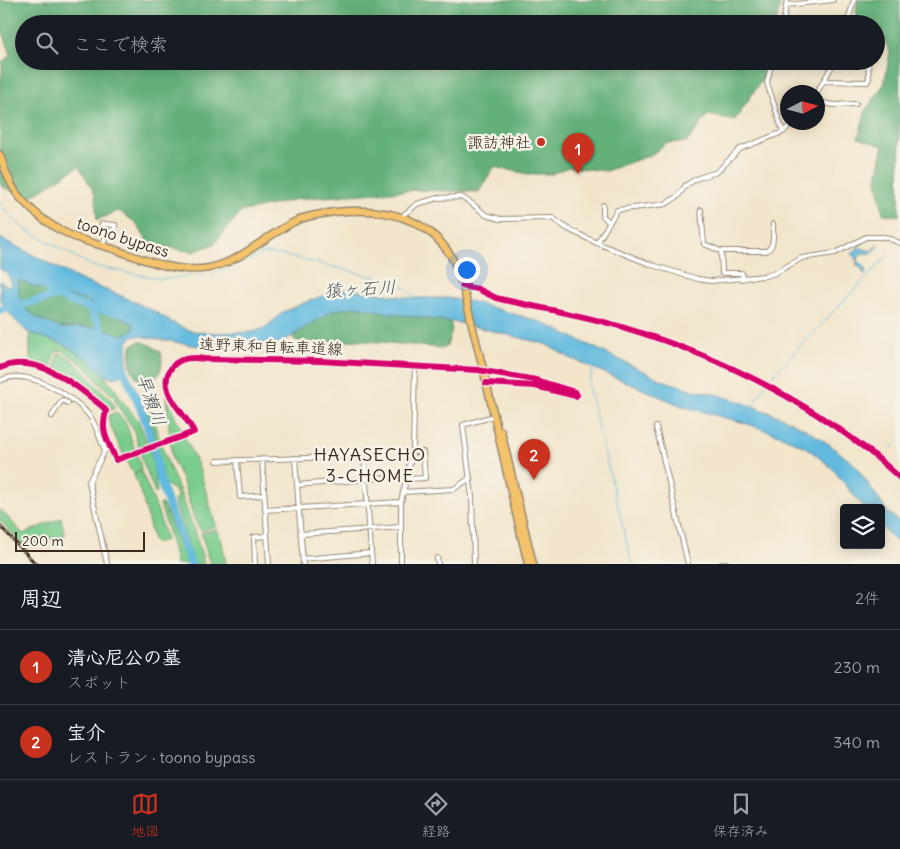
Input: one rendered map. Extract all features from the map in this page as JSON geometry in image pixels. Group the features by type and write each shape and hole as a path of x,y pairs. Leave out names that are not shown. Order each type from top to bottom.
{"highway":[{"name":"toono bypass","path":"0,155 6,173 21,199 38,214 69,235 175,268 210,268 230,262 300,219 354,210 381,211 402,216 434,236 450,255 457,269 510,463 533,564"},
{"name":"toono bypass","path":"486,379 528,564"}],"street":[{"path":"785,15 787,0"},
{"path":"787,6 833,0"},
{"path":"850,15 854,0"},
{"path":"597,243 617,210 666,204 678,196 686,185 698,178 716,172 740,150 783,132 767,83 770,70"},
{"path":"821,85 830,70"},
{"path":"824,81 867,82 869,79 868,70"},
{"path":"825,103 856,104"},
{"path":"402,216 417,204 438,198 461,197 486,215 500,219 552,218 568,229 597,243 652,265 711,281 743,279 776,273 802,258 835,253 866,237 886,237 900,243"},
{"path":"604,205 603,216 609,222"},
{"path":"701,210 704,244 722,251 766,251 770,249 773,224"},
{"path":"104,246 107,232"},
{"path":"722,251 722,273 742,274 743,279"},
{"path":"401,564 401,502 412,452 416,387 415,366"},
{"path":"0,381 6,377 40,381 75,401 91,418 105,450 89,482 107,564"},
{"path":"52,416 62,400 68,403"},
{"path":"474,564 470,478 463,425 494,416"},
{"path":"656,427 688,564"},
{"path":"406,478 425,478 423,452 412,452"},
{"path":"217,461 364,456 372,564"},
{"path":"295,458 303,562 371,553"},
{"path":"262,459 270,564"},
{"path":"237,460 240,497 264,496"},
{"path":"297,485 393,477"},
{"path":"403,492 454,489 470,478"},
{"path":"265,510 401,502"},
{"path":"301,534 401,527"},
{"path":"255,564 254,537 267,536"},
{"path":"437,558 438,564"}],"green space":[{"path":"0,0 781,0 778,15 15,15 15,70 766,70 765,75 735,120 708,115 687,142 666,143 651,155 606,171 568,167 552,174 528,174 494,167 479,192 418,190 298,199 241,212 214,244 193,252 149,244 136,223 119,211 97,220 95,194 79,166 29,198 2,187 0,181 0,82 2,62 11,55 0,24"},
{"path":"857,0 900,0 899,216 883,214 877,180 883,146 858,138 866,110 884,84 890,52 885,41 885,15 856,15"},
{"path":"19,280 32,286 87,301 134,324 133,330 123,335 97,328 59,328 39,319 28,311 19,295"},
{"path":"357,306 388,313 450,322 452,329 447,346 442,348 357,340 328,343 296,341 292,337 309,324 332,311"},
{"path":"30,333 63,344 87,359 106,376 108,382 114,387 123,402 138,420 151,452 157,492 155,493 143,462 133,428 119,408 114,396 99,383 86,367 62,350 54,354 51,369 30,360"},
{"path":"140,341 149,344 161,352 162,358 160,372 154,380 144,385 135,376 130,363 131,346"},
{"path":"60,353 79,366 109,397 115,408 108,411 90,393 54,372 58,354"},
{"path":"144,392 147,396 165,455 192,525 204,564 194,564 174,500 178,498 175,491 164,483 155,437 141,393"},
{"path":"166,396 199,468 216,526 201,531 195,521 182,479 172,459"},
{"path":"115,412 125,423 139,461 141,470 134,473 130,469 108,420 108,416"},
{"path":"141,471 157,509 166,540 155,543 153,540 142,496 134,475"},
{"path":"160,504 165,509 188,564 176,564"},
{"path":"0,509 23,534 61,518 65,536 40,541 27,549 0,521"},
{"path":"217,529 222,542 226,564 210,564 201,533"}],"water":[{"path":"0,238 83,281 152,310 191,331 218,333 253,332 265,328 283,312 330,293 347,289 412,298 449,298 473,302 541,322 662,380 693,390 712,393 781,417 829,444 855,465 882,504 861,504 832,468 807,448 782,436 748,424 682,406 570,358 545,344 460,323 388,313 357,306 332,311 281,343 268,345 255,341 209,347 140,336 131,337 127,343 127,373 115,378 106,376 87,359 63,344 27,332 12,317 0,299 0,281 9,287 11,285 5,272 0,269","holes":["19,280 32,286 87,301 134,324 133,330 123,335 97,328 59,328 39,319 28,311 19,295"]},
{"path":"876,246 879,246 870,254 863,253 859,256 858,261 866,268 864,274 852,254 858,247 871,251"},
{"path":"885,509 900,523 900,545 885,531"}],"waterway":[{"path":"0,201 4,209 23,228 92,266 162,279 212,274 265,253 283,255 400,283 415,298"},
{"path":"752,406 771,377 888,255"},
{"name":"猿ヶ石川","path":"43,285 77,304 115,312"},
{"path":"0,310 56,296"},
{"name":"早瀬川","path":"89,308 106,336"},
{"name":"早瀬川","path":"121,364 144,417 155,451 158,473 165,496 191,564"},
{"path":"593,368 588,385 632,564"},
{"path":"891,449 900,440"}],"railway":[{"path":"0,526 36,564"}],"cycle path":[{"path":"462,286 478,289 496,298 606,322 654,337 718,362 779,392 809,410 865,448 900,478"},
{"name":"遠野東和自転車道線","path":"0,368 14,364 28,364 55,373 81,389 106,411 104,431 116,460 194,432 173,401 167,384 167,376 172,367 179,361 187,358 320,361 478,370 536,380 575,392 577,395 535,386 486,383"}],"place":[{"name":"諏訪神社","path":"541,142"},
{"name":"清心尼公の墓","path":"578,174"},
{"name":"宝介","path":"534,480"}],"district":[{"name":"HAYASECHO 3-CHOME","path":"370,465"}]}
